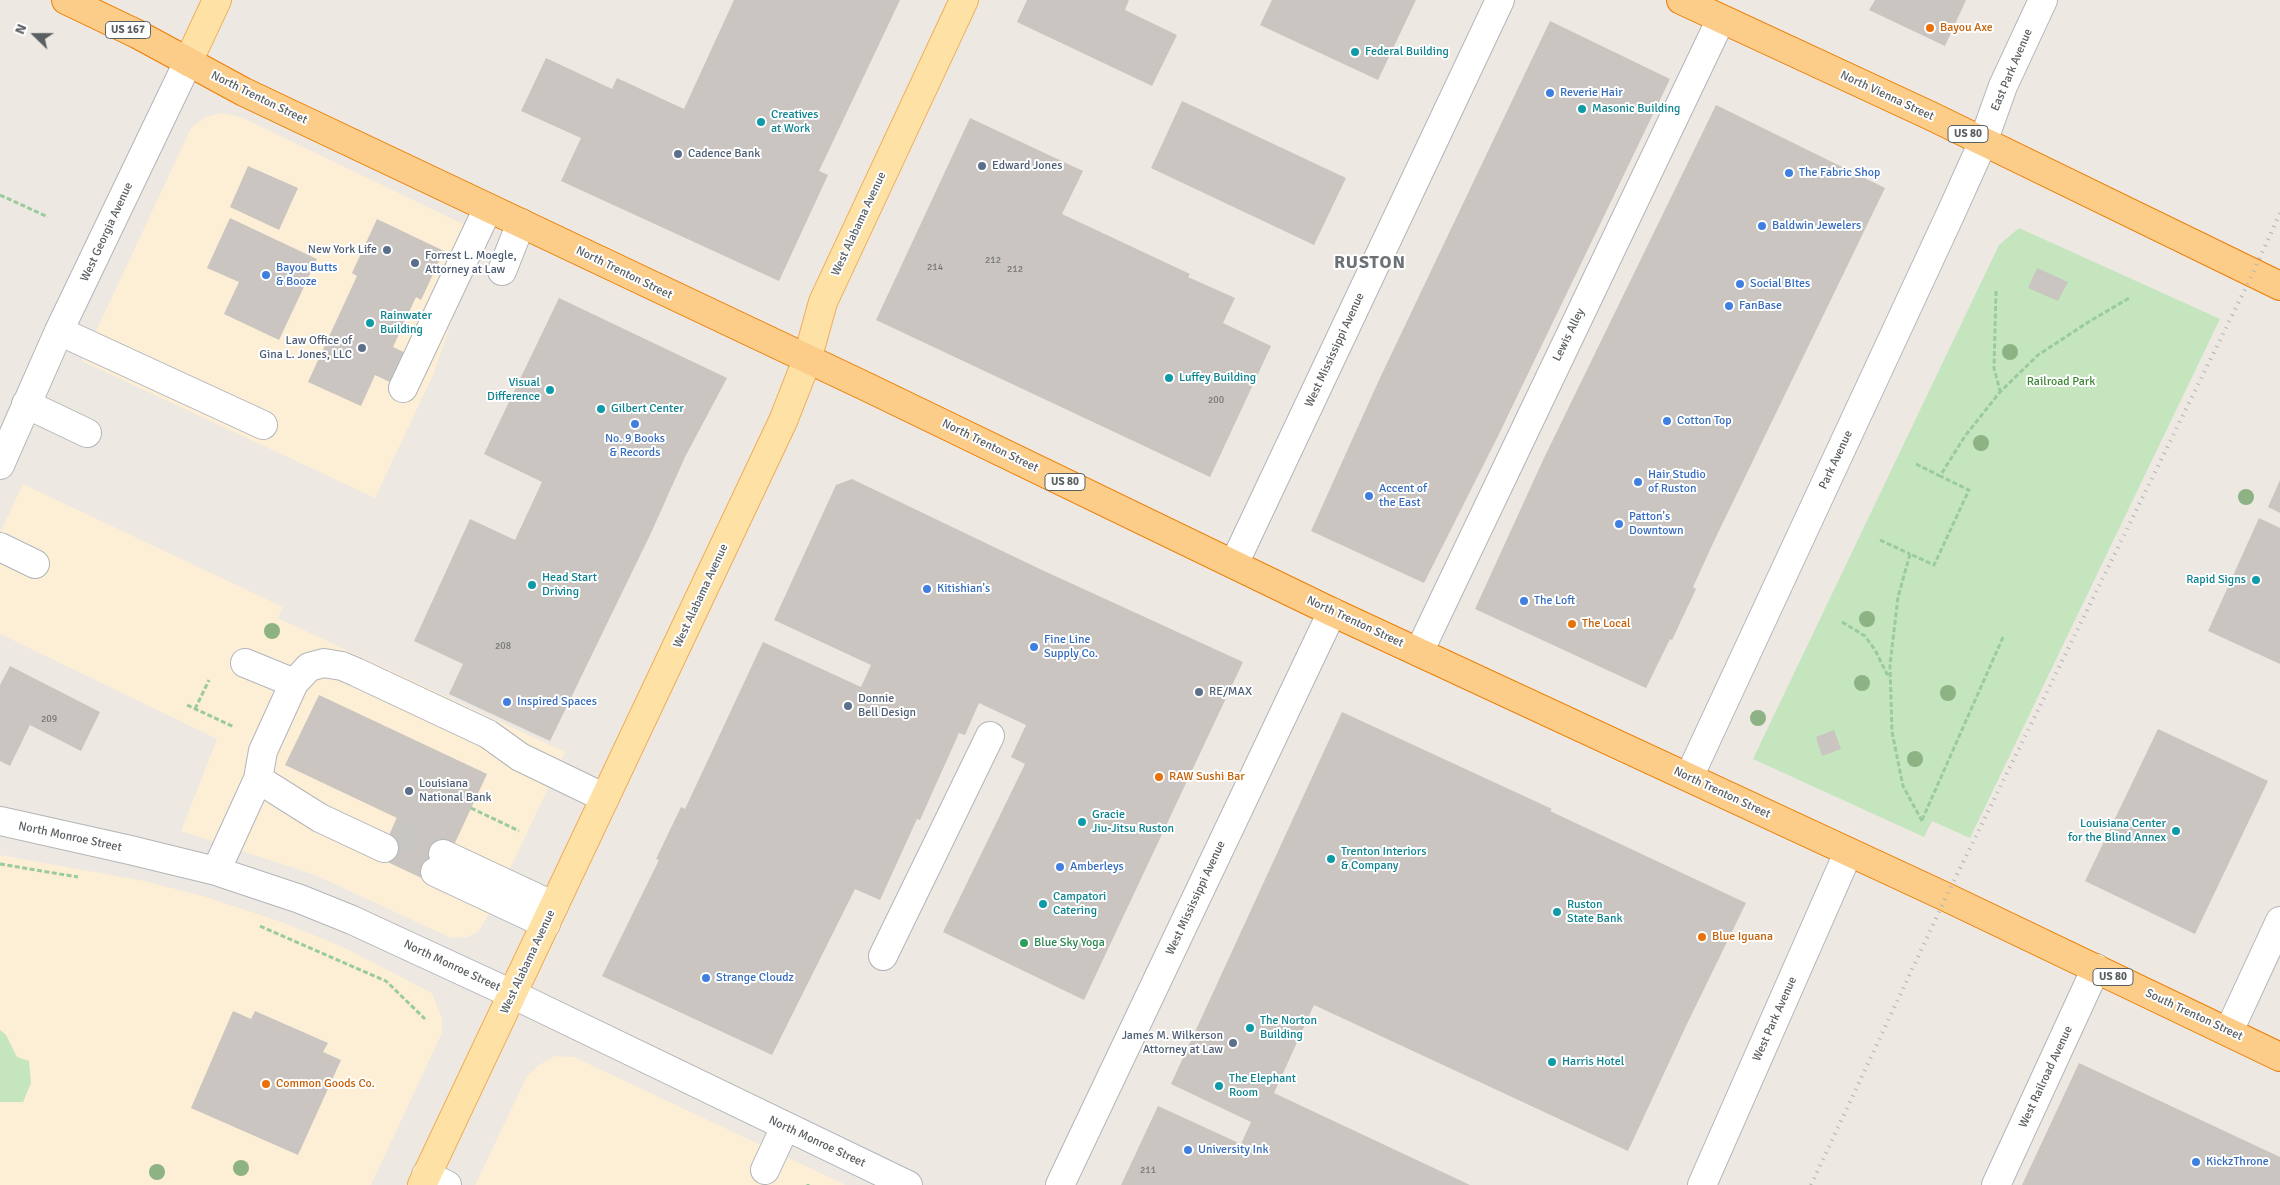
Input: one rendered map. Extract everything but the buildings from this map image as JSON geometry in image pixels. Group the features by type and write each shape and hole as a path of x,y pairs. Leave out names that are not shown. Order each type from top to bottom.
{"highway":[{"name":"North Trenton Street","path":"66,0 244,92 520,222 1332,612 1946,897"},
{"name":"North Vienna Street","path":"1681,0 1983,142 2280,286"},
{"name":"South Trenton Street","path":"1946,897 2280,1057"}],"main road":[{"name":"West Georgia Avenue","path":"188,62 217,0"},
{"name":"West Alabama Avenue","path":"432,1182 512,994 783,421 807,360 823,302 964,0"}],"street":[{"name":"West Mississippi Avenue","path":"1234,564 1500,0"},
{"name":"East Park Avenue","path":"1983,142 2003,86 2043,0"},
{"name":"Lewis Alley","path":"1419,652 1721,18"},
{"name":"West Georgia Avenue","path":"0,465 60,331 188,62"},
{"name":"Park Avenue","path":"1689,777 1983,142"},
{"path":"403,388 488,208"},
{"path":"502,271 520,222"},
{"path":"60,331 264,425"},
{"path":"26,404 87,433"},
{"path":"0,547 35,564"},
{"name":"West Mississippi Avenue","path":"1060,1185 1332,612"},
{"path":"245,663 294,683"},
{"path":"216,871 258,779 264,751 294,683 309,667 324,663 342,666 488,734 520,758 605,798"},
{"path":"883,956 990,736"},
{"path":"258,779 328,802 387,839"},
{"name":"North Monroe Street","path":"0,821 216,871 260,885 343,917 512,994 908,1185"},
{"name":"West Park Avenue","path":"1702,1185 1848,852"},
{"path":"439,863 550,915"},
{"path":"2229,1032 2280,921"},
{"name":"West Railroad Avenue","path":"1996,1185 2096,968"},
{"path":"766,1170 785,1127"}],"path":[{"path":"0,195 48,217"},
{"path":"1996,291 1994,368 2000,392"},
{"path":"1940,476 1966,436 2000,392 2038,356 2090,321 2131,297"},
{"path":"1880,540 1934,565 1969,490 1916,464"},
{"path":"1910,554 1898,598 1890,666 1892,732 1903,786 1922,821 2004,635"},
{"path":"1842,622 1865,636 1875,650 1890,680"},
{"path":"195,709 209,680"},
{"path":"187,705 236,728"},
{"path":"471,808 519,831"},
{"path":"251,922 386,981 425,1019"}],"shaded area":[{"path":"221,113 241,117 484,234 474,257 433,375 375,498 82,361 191,128 205,117"},
{"path":"23,484 283,607 278,618 565,752 489,914 478,932 467,937 451,938 315,875 181,831 217,739 0,634 0,533"},
{"path":"0,855 144,881 203,896 279,921 343,947 432,993 442,1019 442,1033 371,1185 0,1185"},
{"path":"555,1056 574,1057 846,1185 475,1185 527,1076 539,1065"}],"green space":[{"name":"Railroad Park","path":"2019,228 2220,319 1970,838 1932,821 1924,837 1753,759 1999,245"},
{"path":"0,1030 6,1035 17,1057 29,1061 31,1083 23,1102 0,1102"}],"tunnel":[{"path":"391,831 443,854"}],"railway":[{"path":"1811,1185 1946,897 2253,273 2280,213"}],"place":[{"name":"Bayou Axe","path":"1930,28"},
{"name":"Federal Building","path":"1355,52"},
{"name":"Reverie Hair","path":"1550,93"},
{"name":"Masonic Building","path":"1582,109"},
{"name":"Creatives at Work","path":"761,122"},
{"name":"Cadence Bank","path":"678,154"},
{"name":"Edward Jones","path":"982,166"},
{"name":"The Fabric Shop","path":"1789,173"},
{"name":"Baldwin Jewelers","path":"1762,226"},
{"name":"New York Life","path":"387,250"},
{"name":"Forrest L. Moegle, Attorney at Law","path":"415,263"},
{"name":"Bayou Butts & Booze","path":"266,275"},
{"name":"Social BItes","path":"1740,284"},
{"name":"FanBase","path":"1729,306"},
{"name":"Rainwater Building","path":"370,323"},
{"name":"Law Office of Gina L. Jones, LLC","path":"362,348"},
{"name":"Luffey Building","path":"1169,378"},
{"name":"Visual Difference","path":"550,390"},
{"name":"Gilbert Center","path":"601,409"},
{"name":"Cotton Top","path":"1667,421"},
{"name":"No. 9 Books & Records","path":"635,424"},
{"name":"Hair Studio of Ruston","path":"1638,482"},
{"name":"Accent of the East","path":"1369,496"},
{"name":"Patton's Downtown","path":"1619,524"},
{"name":"Rapid Signs","path":"2256,580"},
{"name":"Head Start Driving","path":"532,585"},
{"name":"Kitishian's","path":"927,589"},
{"name":"The Loft","path":"1524,601"},
{"name":"The Local","path":"1572,624"},
{"name":"Fine Line Supply Co.","path":"1034,647"},
{"name":"RE/MAX","path":"1199,692"},
{"name":"Inspired Spaces","path":"507,702"},
{"name":"Donnie Bell Design","path":"848,706"},
{"name":"RAW Sushi Bar","path":"1159,777"},
{"name":"Louisiana National Bank","path":"409,791"},
{"name":"Gracie Jiu-Jitsu Ruston","path":"1082,822"},
{"name":"Louisiana Center for the Blind Annex","path":"2176,831"},
{"name":"Trenton Interiors & Company","path":"1331,859"},
{"name":"Amberleys","path":"1060,867"},
{"name":"Campatori Catering","path":"1043,904"},
{"name":"Ruston State Bank","path":"1557,912"},
{"name":"Blue Iguana","path":"1702,937"},
{"name":"Blue Sky Yoga","path":"1024,943"},
{"name":"Strange Cloudz","path":"706,978"},
{"name":"The Norton Building","path":"1250,1028"},
{"name":"James M. Wilkerson Attorney at Law","path":"1233,1043"},
{"name":"Harris Hotel","path":"1552,1062"},
{"name":"Common Goods Co.","path":"266,1084"},
{"name":"The Elephant Room","path":"1219,1086"},
{"name":"University Ink","path":"1188,1150"},
{"name":"KickzThrone","path":"2196,1162"}],"district":[{"name":"RUSTON","path":"1370,263"}]}
